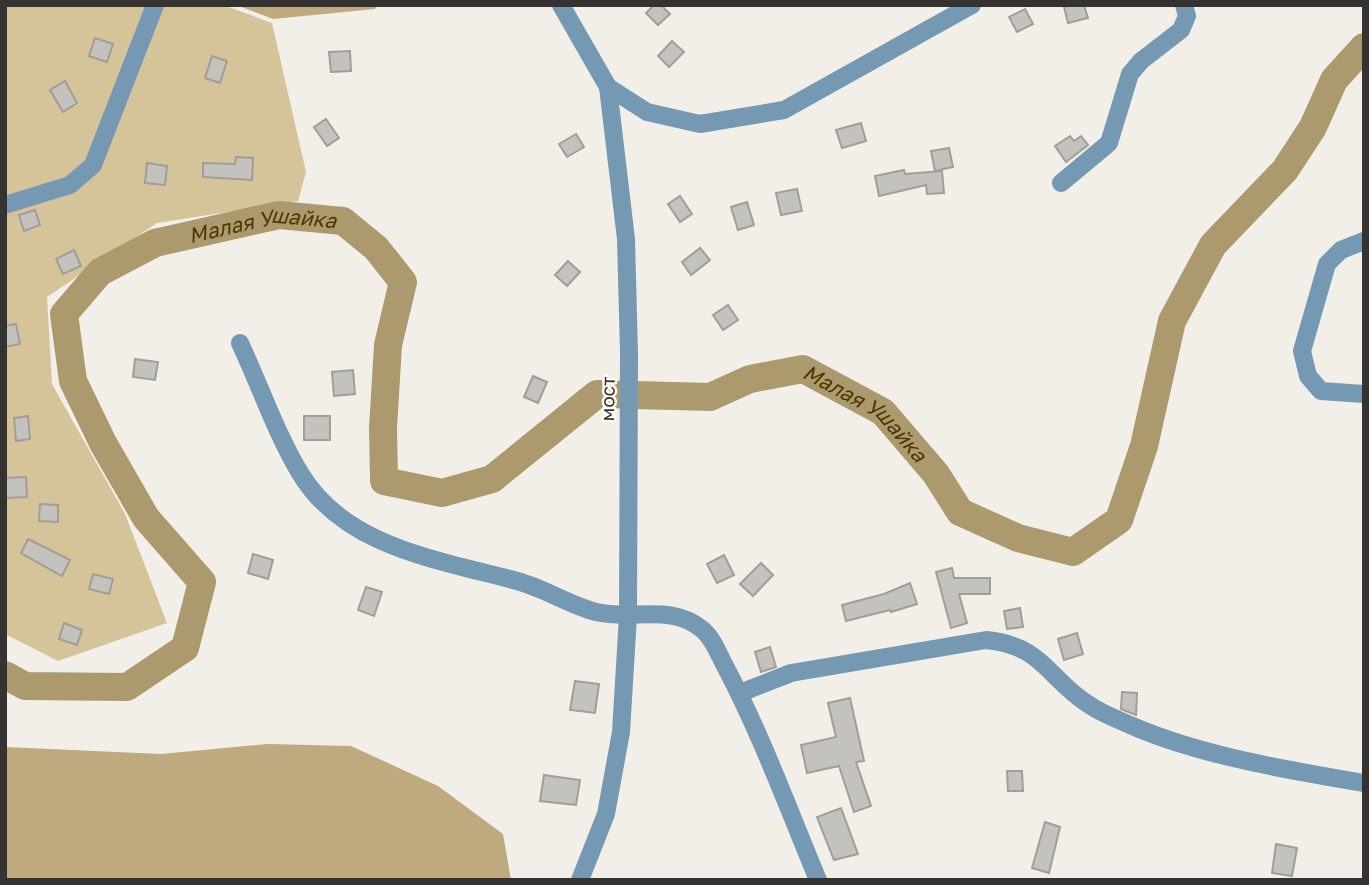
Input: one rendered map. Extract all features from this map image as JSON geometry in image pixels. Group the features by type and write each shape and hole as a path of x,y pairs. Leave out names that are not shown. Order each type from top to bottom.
{"street":[{"path":"5,205 70,185 93,165 155,5"},
{"path":"561,5 608,87 647,112 700,124 784,110 972,5"},
{"path":"1062,183 1109,143 1130,74 1181,30 1187,16 1184,5"},
{"name":"мост","path":"580,880 606,814 621,732 628,616 629,353 626,239 608,87"},
{"path":"1364,241 1341,250 1327,264 1302,351 1308,376 1321,390 1364,394"},
{"path":"240,343 301,474 323,501 349,523 397,548 527,583 594,612 628,616 661,613 702,629 712,639 740,693 818,880"},
{"path":"740,693 791,673 986,640 1006,642 1027,650 1091,706 1130,725 1165,738 1294,771 1364,783"}],"shaded area":[{"path":"5,5 223,5 272,23 306,172 298,201 157,223 47,297 52,384 125,514 167,623 58,661 5,634"},
{"path":"236,5 377,5 375,9 273,19"},
{"path":"268,744 351,746 438,786 503,834 511,880 5,880 5,747 161,754"}],"building":[{"path":"654,5 661,5 670,14 658,25 646,13"},
{"path":"1084,5 1088,18 1068,23 1064,7"},
{"path":"1025,9 1033,24 1017,32 1009,17"},
{"path":"95,38 113,44 107,62 89,56"},
{"path":"672,41 684,52 669,67 658,56"},
{"path":"350,51 351,71 331,72 329,52"},
{"path":"212,56 227,61 220,83 205,78"},
{"path":"65,81 77,103 63,112 50,90"},
{"path":"326,119 339,138 327,146 314,127"},
{"path":"861,123 866,141 842,148 836,130"},
{"path":"576,134 584,147 567,157 559,144"},
{"path":"1070,136 1074,141 1081,136 1088,145 1066,162 1055,146"},
{"path":"949,148 953,167 935,171 931,151"},
{"path":"236,157 253,158 252,180 203,177 203,163 235,164"},
{"path":"147,163 167,166 165,185 145,183"},
{"path":"904,170 905,174 942,171 944,193 927,194 926,185 879,196 875,176"},
{"path":"797,189 802,211 781,215 776,193"},
{"path":"680,196 692,214 680,222 668,204"},
{"path":"747,202 754,225 738,230 731,207"},
{"path":"35,210 40,225 24,231 19,215"},
{"path":"700,248 710,260 691,275 682,262"},
{"path":"74,250 81,266 63,274 56,259"},
{"path":"568,261 580,272 567,286 555,275"},
{"path":"728,305 738,320 723,330 713,315"},
{"path":"16,324 20,344 5,347 5,326"},
{"path":"135,359 158,362 155,380 133,377"},
{"path":"353,370 355,394 334,396 332,372"},
{"path":"533,376 547,382 538,403 524,397"},
{"path":"28,416 30,439 16,441 14,418"},
{"path":"304,416 330,416 330,440 304,440"},
{"path":"26,477 27,497 5,498 5,478"},
{"path":"40,504 58,505 58,522 39,521"},
{"path":"28,539 70,560 62,576 21,553"},
{"path":"253,554 273,560 268,579 248,573"},
{"path":"724,555 734,575 717,583 707,564"},
{"path":"761,563 773,575 753,596 740,584"},
{"path":"952,568 954,578 990,578 990,594 959,594 967,623 951,628 936,572"},
{"path":"93,574 113,579 109,594 89,589"},
{"path":"910,583 917,604 846,621 842,605 884,594"},
{"path":"366,587 382,592 374,616 358,610"},
{"path":"1020,608 1023,627 1007,629 1004,611"},
{"path":"64,623 82,630 77,645 59,639"},
{"path":"1077,633 1083,654 1064,660 1058,639"},
{"path":"770,647 776,667 761,672 755,652"},
{"path":"575,681 599,684 595,713 570,710"},
{"path":"1122,692 1137,693 1136,715 1121,709"},
{"path":"850,698 864,761 856,762 871,806 854,812 839,766 807,773 801,745 836,737 828,703"},
{"path":"1007,771 1022,771 1023,791 1008,791"},
{"path":"544,775 580,780 576,805 540,801"},
{"path":"841,808 858,854 834,860 817,817"},
{"path":"1045,822 1060,827 1049,873 1032,868"},
{"path":"1276,844 1297,848 1292,876 1272,873"}],"waterway":[{"name":"Малая Ушайка","path":"5,675 25,686 127,687 185,648 202,582 146,518 103,443 73,381 64,314 100,272 155,243 279,215 343,221 376,248 403,282 388,345 383,428 384,481 442,493 492,479 597,394 710,397 750,379 803,369 883,412 936,474 960,512 1018,538 1073,552 1119,520 1144,446 1172,321 1213,245 1285,170 1313,127 1334,80 1364,47"}]}
